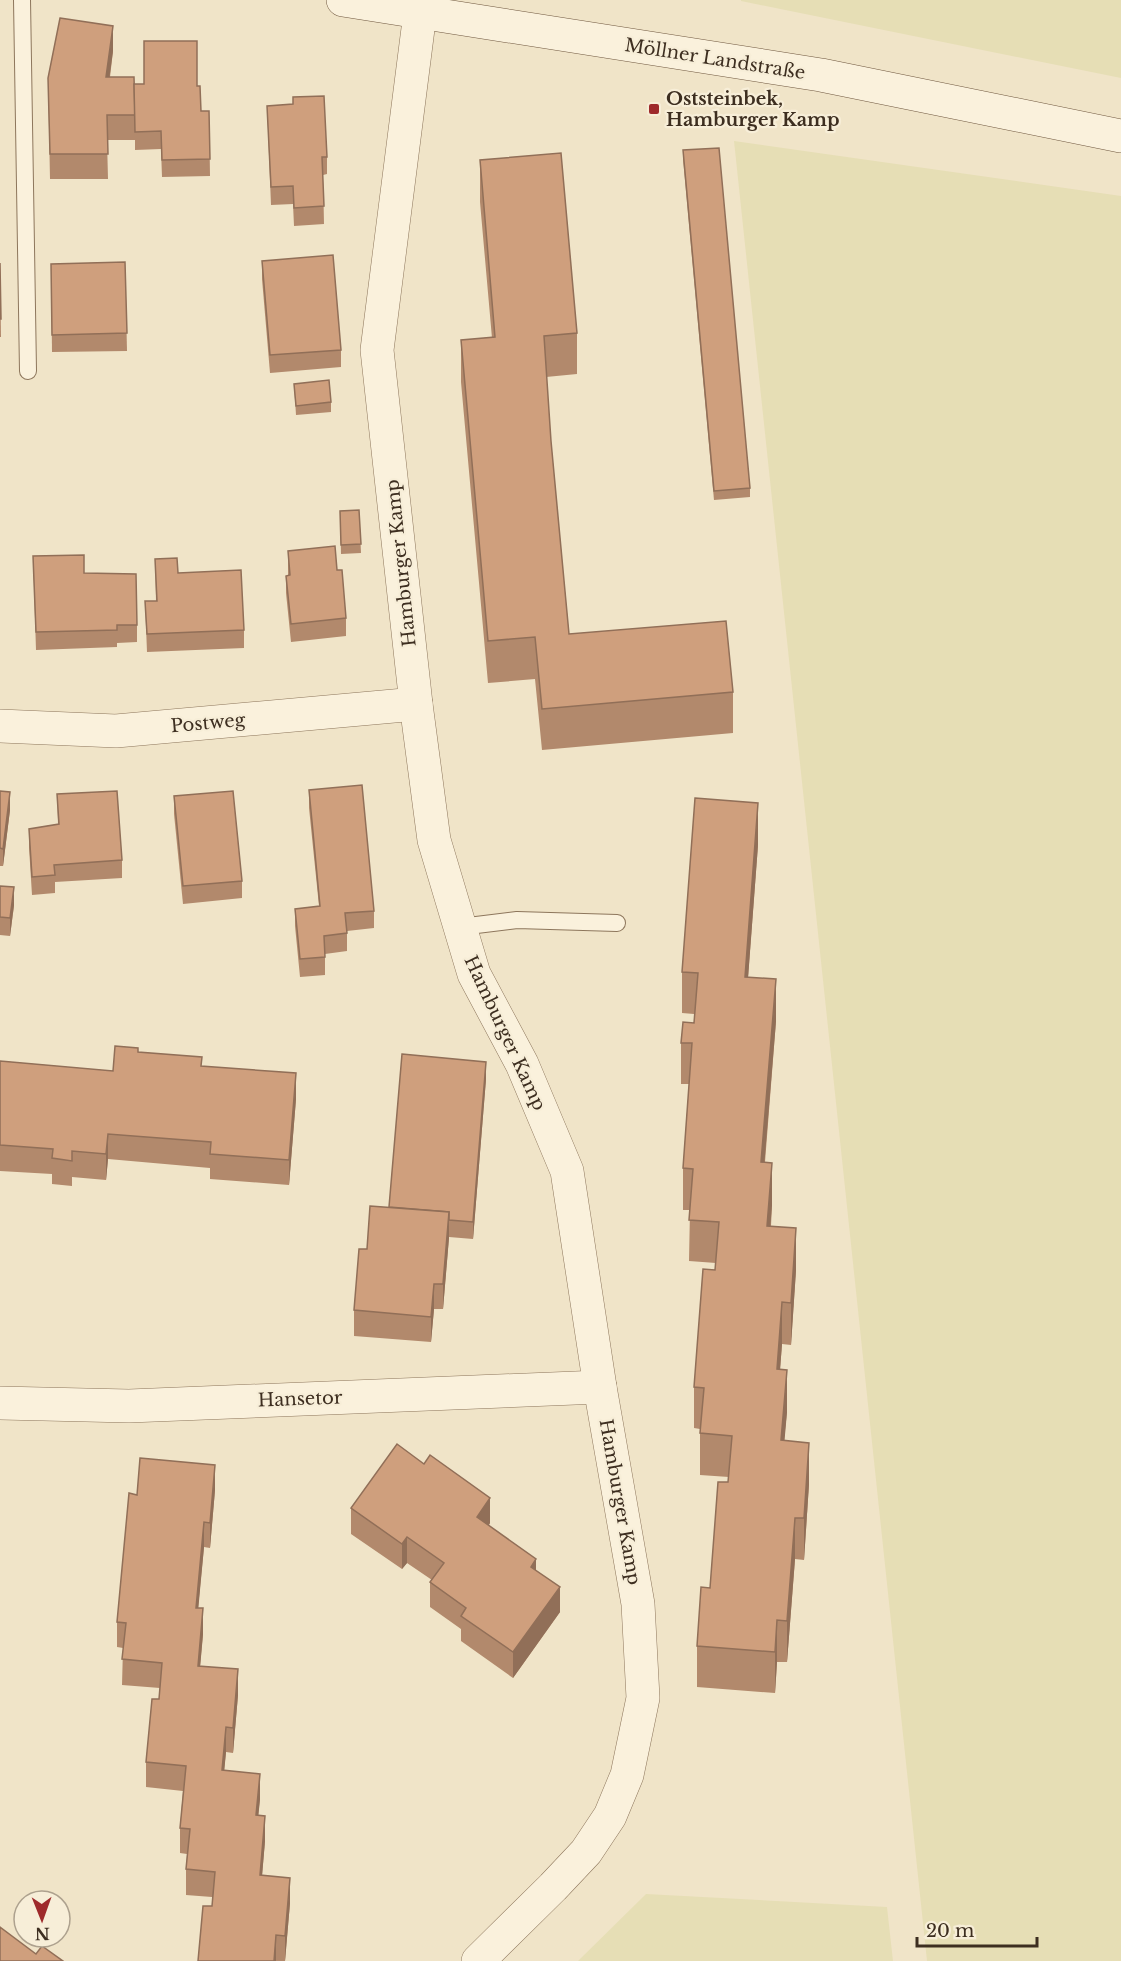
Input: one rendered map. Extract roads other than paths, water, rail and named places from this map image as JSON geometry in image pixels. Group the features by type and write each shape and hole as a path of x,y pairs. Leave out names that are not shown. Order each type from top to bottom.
{"street":[{"name":"Möllner Landstraße","path":"343,0 423,6 821,75 1121,136"},
{"name":"Hamburger Kamp","path":"423,6 377,350 416,704 434,840 474,974 522,1064 567,1171 600,1387 638,1604 644,1698 627,1775 610,1816 586,1852 478,1961"},
{"name":"Postweg","path":"0,726 116,731 416,704"},
{"name":"Hansetor","path":"0,1403 129,1406 600,1387"}],"lane":[{"path":"22,0 28,371"},
{"path":"460,927 517,920 617,923"}],"place":[{"name":"Oststeinbek, Hamburger Kamp","path":"654,109"}]}
